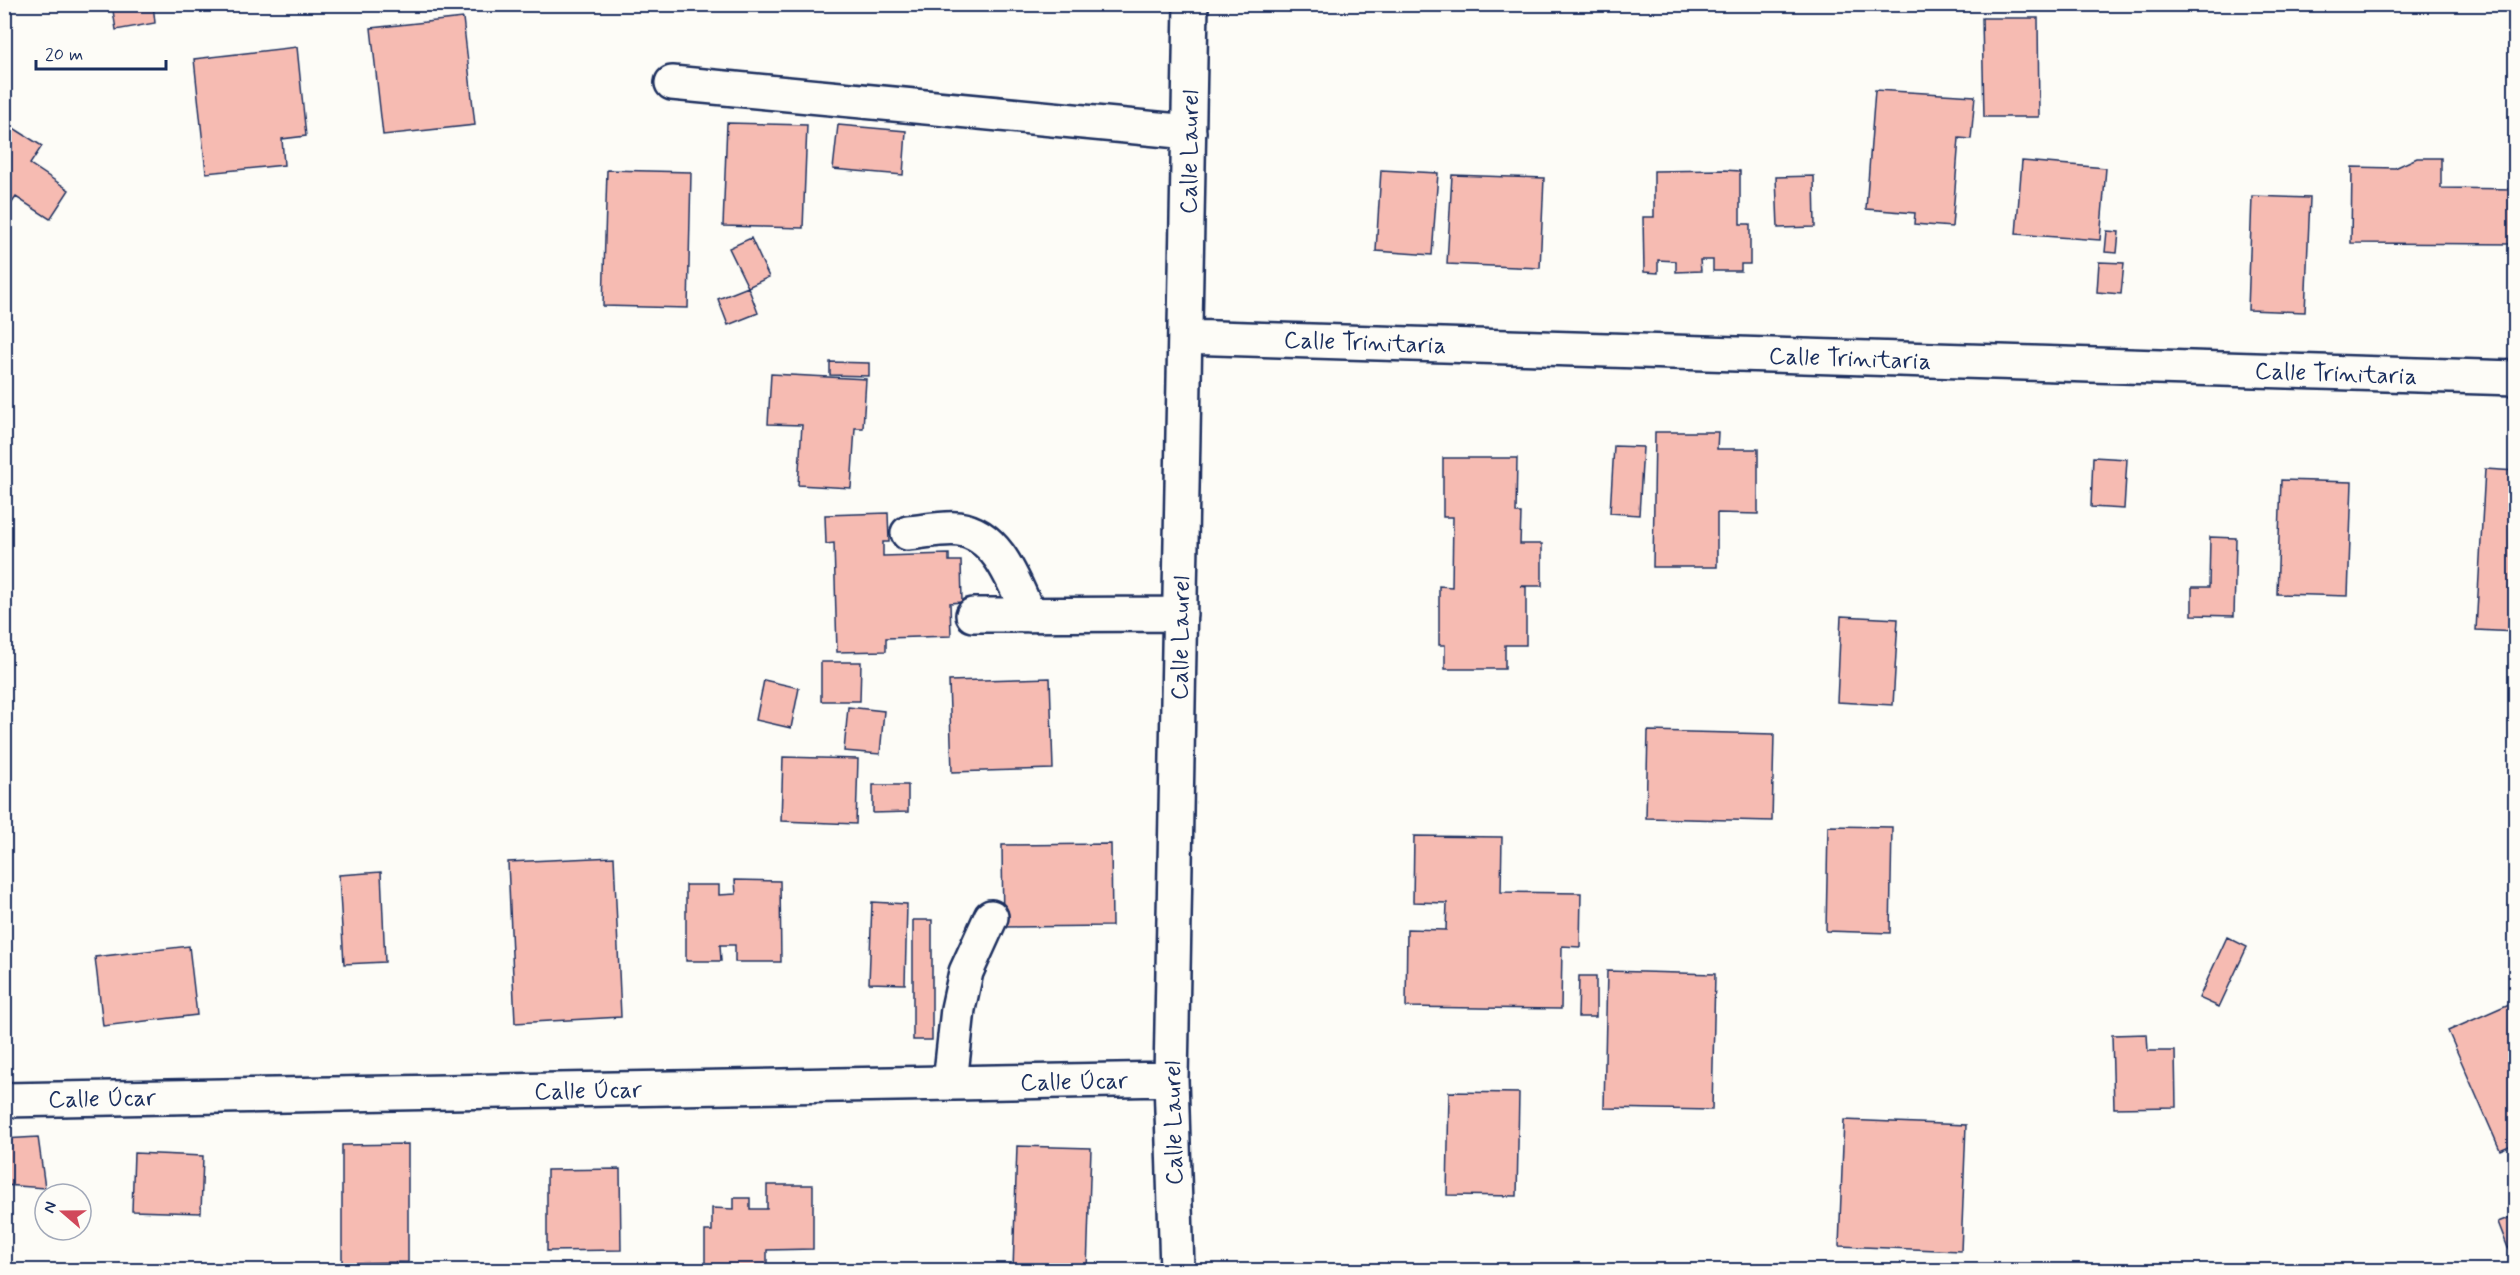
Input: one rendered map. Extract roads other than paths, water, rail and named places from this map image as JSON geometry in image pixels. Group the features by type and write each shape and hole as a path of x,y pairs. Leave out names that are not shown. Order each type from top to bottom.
{"street":[{"name":"Calle Laurel","path":"1177,1270 1171,1079 1191,4"},
{"path":"672,83 1189,132"},
{"name":"Calle Trinitaria","path":"1185,337 2516,378"},
{"path":"908,533 959,529 986,540 1010,574 1029,615"},
{"path":"973,615 1180,614"},
{"path":"950,1083 957,1010 966,972 991,917"},
{"name":"Calle Úcar","path":"4,1100 1171,1079"}]}
